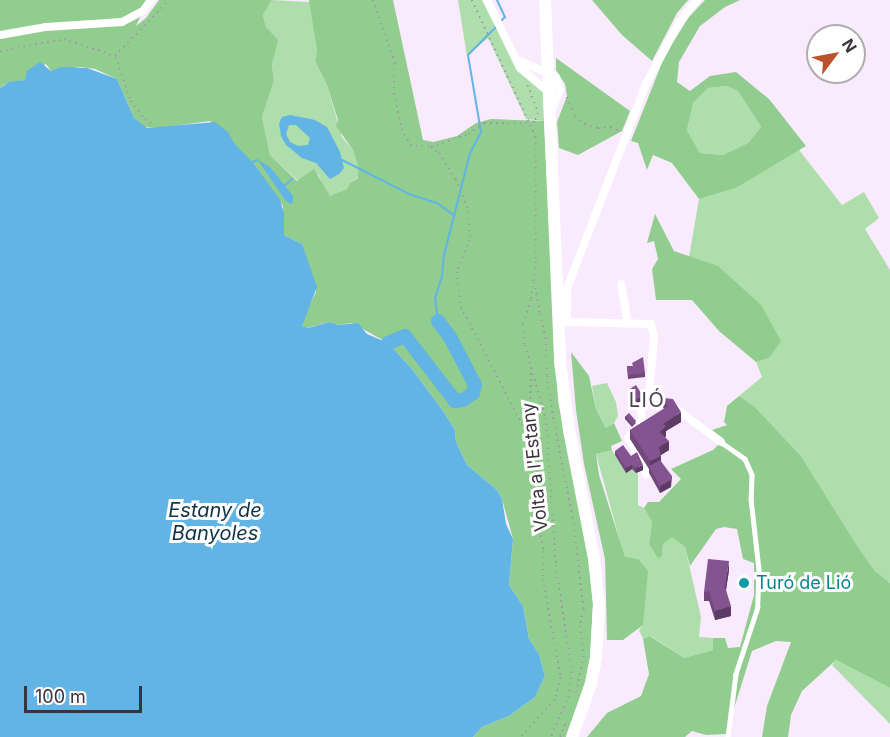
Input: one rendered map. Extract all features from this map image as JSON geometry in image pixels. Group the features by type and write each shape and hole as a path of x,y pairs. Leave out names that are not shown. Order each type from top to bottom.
{"main road":[{"path":"545,0 548,72 554,91 550,114 556,279 562,291 564,400 594,559 599,604 596,658 591,684 572,737"}],"street":[{"path":"0,35 46,27 122,22 143,10 151,0"},
{"path":"487,0 520,68 531,80 554,91"},
{"path":"562,291 572,278 626,133 651,74 680,21 697,0"},
{"path":"532,67 547,54"},
{"path":"515,57 532,67 548,72"},
{"path":"531,80 548,72"},
{"path":"556,279 572,278"},
{"path":"621,284 628,322"},
{"path":"563,322 651,324 654,337 649,397 641,408 642,420 628,438 643,462 646,475"},
{"path":"649,397 675,408 721,442"}],"lane":[{"path":"721,442 745,459 752,475 751,499 759,569 758,607 736,674 728,737"}],"path":[{"path":"373,0 395,63 394,94 406,140 410,145 431,147 468,134 484,123 535,122 538,113 531,80"},
{"name":"Volta a l'Estany","path":"472,0 536,137 536,262 523,325 531,367 546,418 556,565 571,650 569,696 552,737"},
{"path":"115,56 167,1"},
{"path":"0,51 64,39 115,56"},
{"path":"115,56 131,101 145,119 154,125"},
{"path":"554,91 569,100 575,116 585,124 598,128 611,127 626,133"},
{"name":"Volta a l'Estany","path":"431,147 439,153 456,179 469,212 470,240 457,272 460,307 523,421 529,437 538,524 544,551 543,579 561,678 555,700 521,737"},
{"path":"533,281 544,329 554,422 573,518 584,610 580,626 584,656 575,697"},
{"path":"540,314 544,319"},
{"path":"544,329 546,325"},
{"path":"529,437 531,367"},
{"path":"560,737 570,714"}],"green space":[{"path":"0,0 148,0 136,26 146,18 159,0 272,0 263,15 266,27 278,40 272,65 274,81 262,117 270,155 297,181 314,169 330,196 347,189 350,183 358,178 358,167 353,150 336,126 338,120 327,85 315,61 317,51 309,0 393,0 423,140 433,142 457,136 476,123 491,119 544,121 558,401 589,560 593,604 590,657 585,682 566,737 473,737 482,727 509,716 535,697 545,676 539,654 529,639 523,606 509,585 513,539 502,499 497,490 467,465 456,442 455,430 412,369 388,343 352,323 338,325 330,322 307,328 302,326 301,323 316,292 315,281 311,278 302,244 284,235 283,206 255,165 210,121 158,128 143,127 134,118 117,79 95,69 81,67 51,71 46,64 25,80 5,84 0,88"},
{"path":"272,0 310,2 317,51 315,61 327,85 342,137 353,150 358,167 358,177 350,183 347,189 334,195 330,196 326,192 318,174 305,176 298,181 270,155 262,117 274,81 272,65 277,40 266,27 263,15"},
{"path":"458,0 482,0 516,68 543,92 544,121 526,119 488,38 467,56"},
{"path":"592,0 688,0 677,13 652,61 622,35"},
{"path":"705,0 740,0 725,7 700,26 679,62 677,82 690,91 710,76 736,72 769,99 806,146 736,188 699,199 672,163 653,155 647,170 638,143 631,141 665,55 689,17","holes":["726,86 738,91 761,127 748,143 723,155 700,153 687,130 693,103 708,88"]},
{"path":"556,58 630,111 622,131 578,155 559,148 557,122 567,96 565,84 556,70"},
{"path":"726,86 738,91 761,127 748,143 723,155 700,153 687,130 693,103 708,88"},
{"path":"799,150 842,205 864,192 879,218 865,229 890,270 890,583 875,571 858,547 801,456 754,406 739,396 762,377 756,362 769,358 689,257 699,199 736,188"},
{"path":"655,214 674,251 718,266 761,305 781,341 769,358 756,362 719,331 692,300 656,300 652,269 658,259 654,241 647,243"},
{"path":"571,352 589,376 596,409 606,428 614,423 622,441 611,446 612,450 596,454 599,475 625,557 638,559 648,571 643,625 623,640 607,640 605,559 584,464"},
{"path":"607,383 616,402 618,416 614,423 606,428 596,409 592,386"},
{"path":"739,396 754,406 801,456 858,547 875,571 890,583 890,688 836,660 802,691 791,715 788,737 762,737 767,706 791,642 776,641 752,651 726,734 706,735 692,731 685,737 587,737 607,713 641,696 649,674 643,639 650,636 684,658 713,650 713,638 725,638 728,648 740,647 754,595 754,563 743,559 737,529 724,527 716,529 690,566 685,547 672,537 663,544 662,556 658,558 649,544 652,522 644,508 648,502 659,502 681,479 671,469 713,450 724,439 712,430 727,425 724,422 727,406"},
{"path":"612,450 626,473 632,469 638,474 638,505 644,508 652,522 649,544 662,556 663,544 672,537 685,547 701,617 699,637 713,638 713,650 684,658 651,636 643,639 639,630 643,625 596,454"},
{"path":"836,660 890,688 890,724 832,665"}],"water":[{"name":"Estany de Banyoles","path":"40,62 51,71 61,67 87,68 117,79 134,118 147,128 215,122 228,132 234,143 255,165 280,200 284,213 284,235 302,244 317,287 302,326 308,328 330,322 338,325 358,323 367,334 388,343 412,369 443,411 455,430 456,442 467,465 497,490 502,499 506,524 513,539 509,585 523,606 529,639 539,654 545,676 535,697 509,716 482,727 473,737 0,737 0,88 9,82 25,80 27,71"},
{"path":"290,115 315,120 327,127 340,152 344,168 339,174 330,179 316,163 302,158 286,145 281,136 279,124 282,117","holes":["289,125 296,125 310,138 308,145 298,146 290,142 286,134"]},
{"path":"258,160 270,167 293,196 293,202 290,204 285,200"}],"building":[{"path":"643,357 645,373 628,375 627,366 633,366 632,363"},
{"path":"636,385 643,396 637,400 630,389"},
{"path":"663,398 673,399 681,412 663,424 666,426 660,432 669,441 659,447 661,456 650,461 630,430 668,406"},
{"path":"629,413 636,421 632,425 625,416"},
{"path":"623,445 631,456 637,452 643,465 636,468 632,465 626,468 615,451"},
{"path":"660,460 672,476 671,480 660,486 649,466"},
{"path":"708,559 729,561 725,587 731,606 715,611 709,591 704,592"}],"waterway":[{"path":"497,0 505,17 501,21"},
{"path":"438,321 435,298 442,277 444,255 470,153 481,132 468,55 498,25"},
{"path":"252,162 258,160"},
{"path":"342,160 409,194 437,203 455,216"},
{"path":"284,186 292,179"},
{"path":"388,343 405,336 455,401 463,400 473,393 475,385 450,337 438,321"}],"place":[{"name":"Turó de Lió","path":"744,583"}],"district":[{"name":"LIÓ","path":"647,400"}]}
